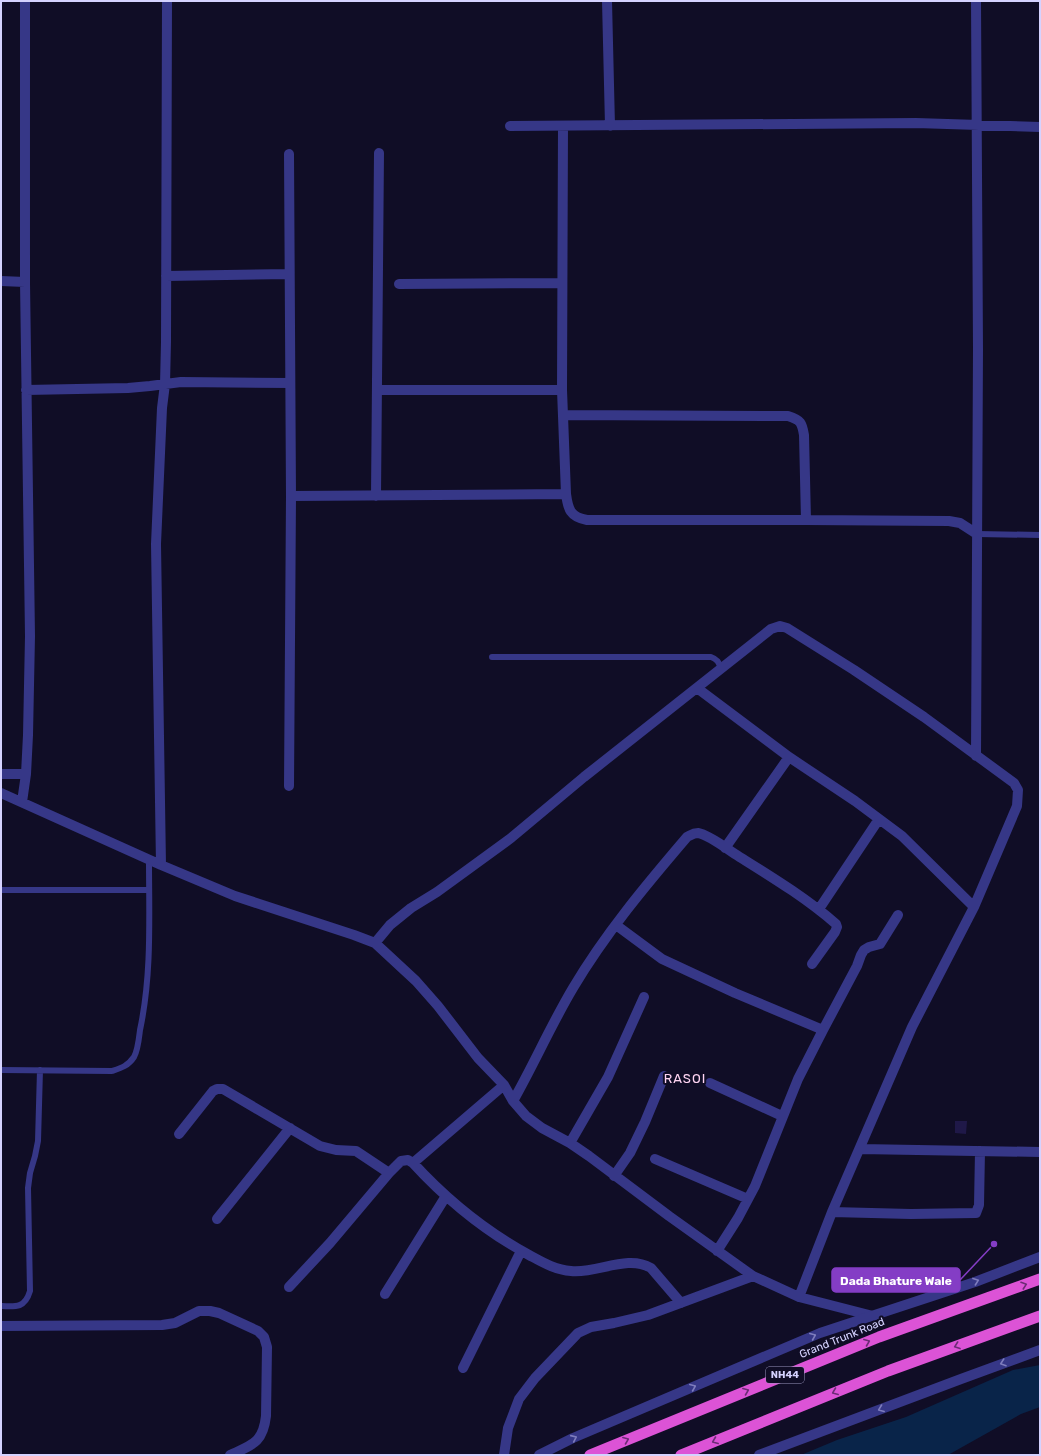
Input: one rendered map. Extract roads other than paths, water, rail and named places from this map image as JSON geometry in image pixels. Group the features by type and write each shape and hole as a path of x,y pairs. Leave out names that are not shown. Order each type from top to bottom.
{"highway":[{"name":"Grand Trunk Road","path":"590,1455 879,1337 1040,1279"},
{"path":"681,1455 888,1370 1040,1316"}],"street":[{"path":"22,802 26,774 28,735 30,636 25,282 26,1"},
{"path":"161,865 156,544 164,384 167,1"},
{"path":"607,1 610,126"},
{"path":"976,1 976,756"},
{"path":"510,126 916,123 1040,127"},
{"path":"563,126 562,390 566,494 567,506 571,513 578,518 587,520 949,521 960,523 977,534"},
{"path":"376,496 379,153"},
{"path":"289,154 291,496 289,786"},
{"path":"166,276 290,274"},
{"path":"1,281 25,282"},
{"path":"399,284 562,283"},
{"path":"26,390 128,388 195,381 290,383"},
{"path":"377,390 562,390"},
{"path":"563,415 788,416 797,419 802,425 804,435 806,520"},
{"path":"291,496 566,494"},
{"path":"375,943 390,925 411,908 437,892 511,838 584,777 771,629 780,626 787,628 854,670 1014,783 1018,790 1017,806 974,907 912,1027 832,1212 799,1297"},
{"path":"697,688 790,757 855,801 902,836 974,907"},
{"path":"725,848 790,757"},
{"path":"1,774 26,774"},
{"path":"1,793 149,860 235,896 375,943 416,981 438,1006 478,1058 504,1085 513,1101 526,1116 542,1128 570,1143 753,1276 799,1297 873,1316"},
{"path":"819,909 879,819"},
{"path":"513,1101 555,1018 574,986 616,925 651,880 687,837 692,834 697,833 703,835 725,848 819,909 836,924 837,927 835,932 812,964"},
{"path":"717,1250 738,1218 755,1186 798,1079 864,950 880,944 898,915"},
{"path":"616,925 662,960 823,1030"},
{"path":"570,1143 608,1077 644,998"},
{"path":"614,1176 633,1147 664,1076"},
{"path":"710,1083 782,1116"},
{"path":"413,1162 504,1085"},
{"path":"179,1134 213,1092 217,1089 223,1089 320,1146 336,1150 356,1151 389,1173"},
{"path":"217,1219 290,1128"},
{"path":"860,1149 1040,1152"},
{"path":"832,1212 911,1214 976,1213 979,1205 980,1151"},
{"path":"655,1158 748,1200"},
{"path":"289,1287 330,1244 389,1173 401,1161 408,1160 413,1162 446,1196 475,1220 521,1251 549,1266 571,1271 591,1270 636,1263 645,1265 651,1268 681,1303"},
{"path":"385,1294 446,1196"},
{"path":"463,1368 521,1251"},
{"path":"539,1455 573,1438 820,1333 975,1282 1040,1257"},
{"path":"504,1455 508,1428 519,1400 535,1378 578,1333 591,1327 648,1315 753,1276"},
{"path":"1,1326 162,1325 175,1323 199,1311 210,1311 219,1313 258,1331 264,1337 267,1346 265,1428 261,1437 252,1444 230,1455"},
{"path":"759,1455 960,1378 1040,1350"}],"lane":[{"path":"977,534 1040,534"},
{"path":"492,657 710,657 716,658 721,669"},
{"path":"1,1070 112,1071 125,1067 134,1056 143,1018 149,950 149,860"},
{"path":"1,890 149,890"},
{"path":"1,1306 15,1307 22,1304 28,1299 30,1291 28,1188 38,1141 40,1070"}],"water":[{"path":"1040,1365 1040,1407 1021,1414 948,1455 801,1455 837,1440 906,1417 1013,1370"}],"place":[{"name":"Dada Bhature Wale","path":"994,1244"}],"district":[{"name":"RASOI","path":"685,1078"}]}
